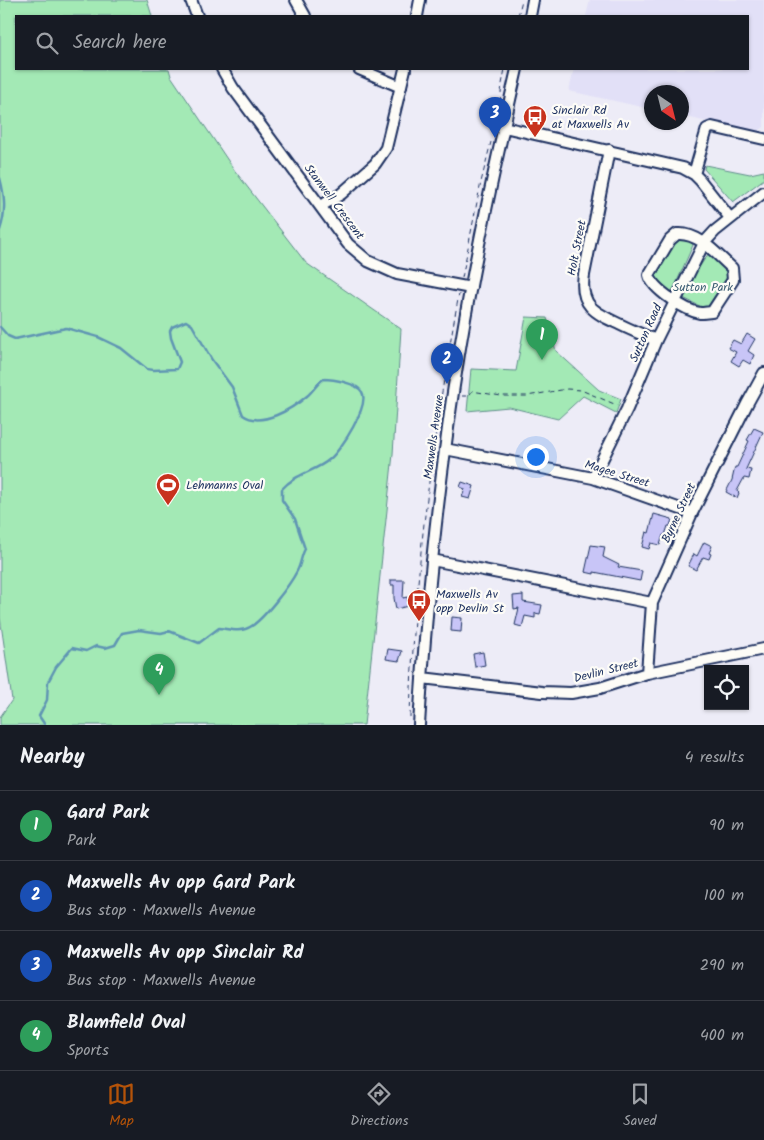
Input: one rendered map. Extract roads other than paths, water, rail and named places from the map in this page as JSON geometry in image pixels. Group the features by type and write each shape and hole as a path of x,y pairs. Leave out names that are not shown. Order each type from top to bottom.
{"street":[{"path":"191,0 197,15"},
{"path":"296,0 304,15"},
{"path":"417,15 420,0"},
{"path":"530,15 533,0"},
{"name":"Stanwell Crescent","path":"223,70 233,88 348,244 368,262 396,274 471,288"},
{"path":"361,70 401,87"},
{"path":"321,206 341,194 375,164 386,148 405,70"},
{"name":"Maxwells Avenue","path":"419,725 432,560 445,449 486,207 518,70"},
{"path":"504,127 683,168 694,174 708,188 730,218"},
{"path":"694,174 707,129 713,127 764,139"},
{"name":"Holt Street","path":"609,150 582,283 584,297 600,316 656,340"},
{"name":"Sutton Road","path":"593,478 627,409 674,301 704,243 730,218 764,193"},
{"path":"677,234 687,234 704,243 732,268 733,280 712,312 700,313 674,301 655,287 650,281 649,275 670,240 677,234"},
{"name":"Byrne Street","path":"647,674 652,604 692,512 764,373"},
{"name":"Magee Street","path":"445,449 593,478 692,512"},
{"path":"432,560 652,604"},
{"name":"Devlin Street","path":"422,678 542,692 571,693 600,688 647,674 764,649"}],"waterway":[{"path":"0,178 4,204 0,230"},
{"path":"0,327 8,336 15,339 66,328 98,337 121,348 147,369 153,370 177,369 180,362 170,331 172,327 186,321 192,325 212,360 232,387 243,415 258,419 267,418 285,411 307,396 323,379 355,386 362,392 363,398 358,417 335,454 324,463 293,479 282,489 282,500 295,519 305,549 294,577 276,602 262,617 246,629 219,628 199,643 169,631 161,633 139,630 122,633 115,645 105,648 96,646 86,651 72,648 56,667 48,682 47,700 39,716 45,725"}],"place":[{"name":"Maxwells Av opp Sinclair Rd","path":"495,138"},
{"name":"Sinclair Rd at Maxwells Av","path":"535,138"},
{"name":"Gard Park","path":"542,360"},
{"name":"Maxwells Av opp Gard Park","path":"447,384"},
{"name":"Lehmanns Oval","path":"168,506"},
{"name":"Maxwells Av opp Devlin St","path":"419,622"},
{"name":"Blamfield Oval","path":"159,695"}],"park label":[{"name":"Sutton Park","path":"703,287"}]}
